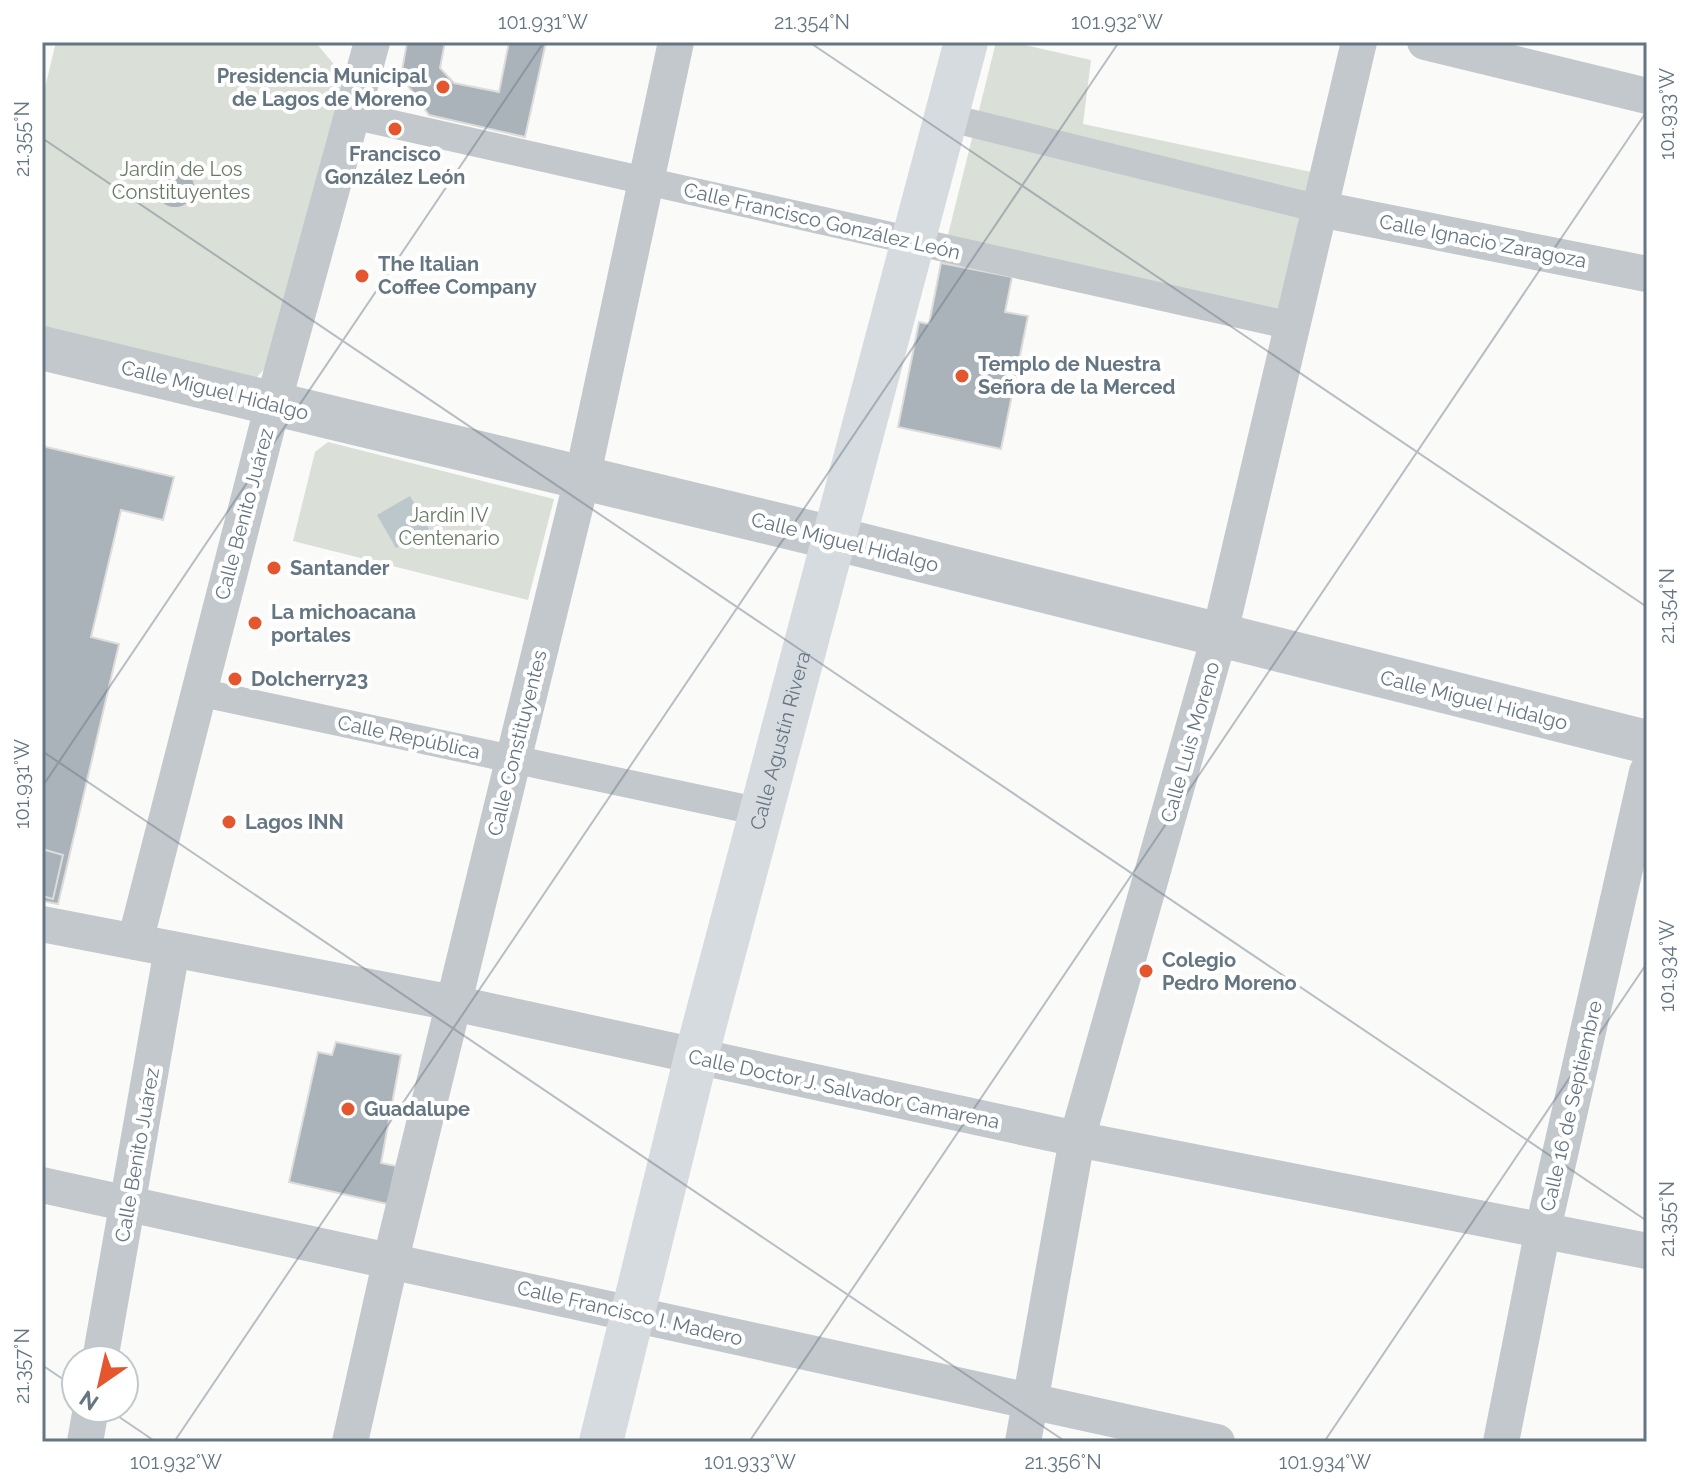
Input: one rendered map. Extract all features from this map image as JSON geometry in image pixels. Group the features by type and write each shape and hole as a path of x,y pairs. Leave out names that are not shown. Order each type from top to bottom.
{"main road":[{"name":"Calle Agustín Rivera","path":"601,1442 696,1057 966,42"}],"street":[{"name":"Calle Benito Juárez","path":"135,942 273,404 372,42"},
{"name":"Calle Constituyentes","path":"350,1442 391,1259 582,479 676,42"},
{"name":"Calle Luis Moreno","path":"1023,1442 1033,1401 1077,1139 1219,637 1359,42"},
{"path":"1425,42 1647,96"},
{"name":"Calle Francisco González León","path":"352,115 1292,326"},
{"path":"946,117 1320,209"},
{"name":"Calle Ignacio Zaragoza","path":"1320,209 1647,274"},
{"name":"Calle Miguel Hidalgo","path":"42,348 833,538 1647,742"},
{"name":"Calle República","path":"198,692 761,812"},
{"name":"Calle 16 de Septiembre","path":"1501,1442 1543,1229 1647,772"},
{"name":"Calle Doctor J. Salvador Camarena","path":"42,924 453,1003 1077,1139 1647,1251"},
{"name":"Calle Benito Juárez","path":"103,1344 172,949"},
{"name":"Calle Francisco I. Madero","path":"42,1185 1217,1442"}],"green space":[{"name":"Jardín de Los Constituyentes","path":"56,42 310,42 316,43 349,82 279,354 253,381 42,330 42,100"},
{"path":"996,42 1012,42 1091,60 1083,124 1316,173 1282,333 941,263"},
{"name":"Jardín IV Centenario","path":"328,442 554,499 528,600 293,541 315,452"}],"shaded area":[{"path":"410,496 429,529 396,548 377,515"}],"building":[{"name":"Presidencia Municipal de Lagos de Moreno","path":"407,42 445,42 440,68 454,83 499,92 509,42 546,42 525,137 429,115 401,76"},
{"path":"175,168 189,174 195,188 189,202 175,208 161,202 155,188 161,174"},
{"name":"Templo de Nuestra Señora de la Merced","path":"941,263 1012,277 1005,312 1028,316 1001,449 898,427 919,322 929,324"},
{"path":"42,446 174,477 163,520 121,510 91,637 119,644 58,904 42,901"},
{"path":"42,849 63,855 53,899 42,896"},
{"name":"Guadalupe","path":"336,1042 401,1055 381,1163 396,1166 388,1204 289,1182 318,1052 332,1055"}],"place":[{"name":"Presidencia Municipal de Lagos de Moreno","path":"443,87"},
{"name":"Francisco González León","path":"395,129"},
{"name":"The Italian Coffee Company","path":"362,276"},
{"name":"Templo de Nuestra Señora de la Merced","path":"962,376"},
{"name":"Santander","path":"274,568"},
{"name":"La michoacana portales","path":"255,623"},
{"name":"Dolcherry23","path":"235,679"},
{"name":"Lagos INN","path":"229,822"},
{"name":"Colegio Pedro Moreno","path":"1146,971"},
{"name":"Guadalupe","path":"348,1109"}]}
